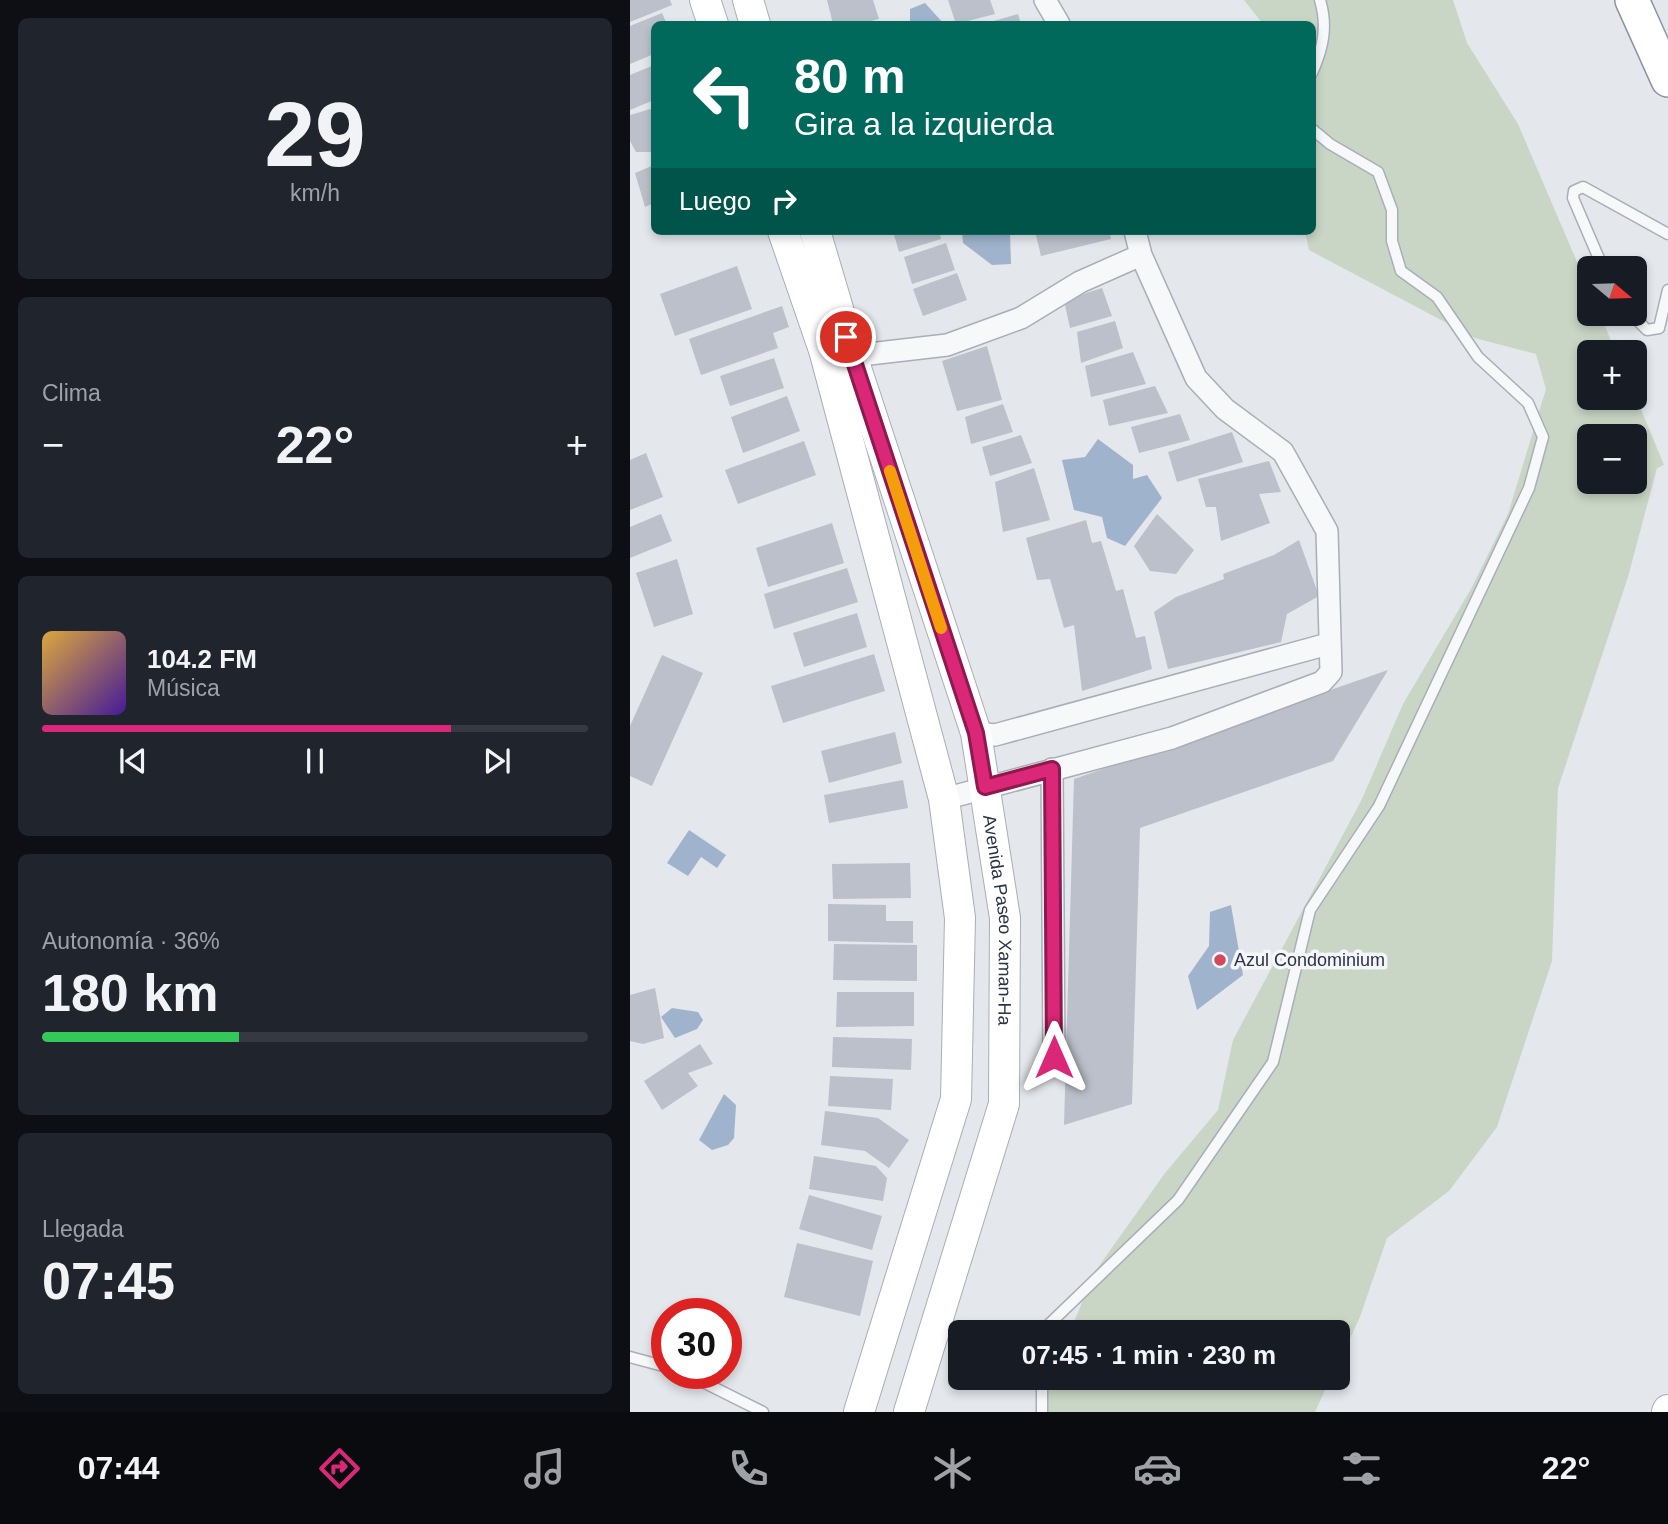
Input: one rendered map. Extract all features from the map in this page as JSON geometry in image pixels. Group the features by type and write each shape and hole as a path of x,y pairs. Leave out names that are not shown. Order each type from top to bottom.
{"highway":[{"path":"1632,0 1668,80"}],"main road":[{"path":"705,0 712,21"},
{"path":"748,0 754,21"},
{"name":"Avenida Paseo Xaman-Ha","path":"784,235 824,350 944,799 960,918 956,1099 859,1412"},
{"name":"Avenida Paseo Xaman-Ha","path":"816,235 852,356 976,733 1005,918 1004,1104 909,1412"}],"street":[{"path":"1045,0 1057,21"},
{"path":"944,799 1172,738 1322,682 1331,672 1328,644 1327,531 1283,452 1226,409 1196,378 1141,255 1136,235"},
{"path":"852,356 947,345 1021,318 1080,282 1141,255"},
{"path":"976,733 995,735 1328,644"},
{"path":"1052,769 1054,1057"}],"lane":[{"path":"1316,65 1322,51 1326,21 1320,0"},
{"path":"1053,1320 1178,1200 1273,1062 1310,910 1379,806 1529,488 1543,437 1528,403 1478,357 1437,297 1401,271 1392,241 1392,210 1378,172 1316,133"},
{"path":"1598,256 1573,198 1574,191 1578,188 1583,187 1668,234"},
{"path":"1643,326 1647,330 1659,328 1668,290"},
{"path":"630,1357 651,1363"},
{"path":"717,1389 763,1412"},
{"path":"1041,1390 1042,1412"}],"green space":[{"path":"1244,0 1453,0 1467,43 1518,124 1577,262 1577,326 1605,326 1611,340 1577,340 1577,410 1641,410 1664,465 1657,468 1628,577 1558,788 1552,961 1497,1127 1449,1191 1387,1238 1350,1338 1350,1320 1075,1320 1094,1273 1165,1173 1218,1110 1233,1040 1362,799 1403,704 1471,589 1508,514 1546,389 1536,354 1475,338 1309,250 1306,235 1316,235 1316,21 1261,21"},
{"path":"1048,1390 1325,1390 1315,1412 1040,1412"}],"water":[{"path":"925,3 941,21 910,21 910,9"},
{"path":"962,235 1010,235 1011,264 992,265 963,243"},
{"path":"1098,439 1133,465 1133,479 1147,475 1162,498 1125,546 1107,538 1102,517 1074,510 1062,460 1085,457"},
{"path":"689,830 726,855 717,868 701,857 688,876 667,863"},
{"name":"Azul Condominium","path":"1231,905 1243,975 1197,1010 1188,976 1209,946 1210,912"},
{"path":"672,1008 698,1012 703,1020 697,1029 675,1038 661,1017"},
{"path":"724,1094 736,1105 734,1138 728,1145 712,1150 699,1140"}],"building":[{"path":"630,0 670,0 672,5 630,22"},
{"path":"827,0 873,0 879,19 871,21 832,21"},
{"path":"948,0 990,0 995,14 968,21 955,21"},
{"path":"662,13 666,21 651,21 651,55 630,64 630,26"},
{"path":"1018,14 1020,21 994,21"},
{"path":"651,66 651,101 630,110 630,75"},
{"path":"651,109 651,152 636,152 630,141 630,115"},
{"path":"651,166 651,204 645,207 635,173"},
{"path":"894,235 940,235 941,239 899,252"},
{"path":"1036,235 1110,235 1111,239 1041,256"},
{"path":"946,243 955,270 912,284 904,257"},
{"path":"737,266 752,309 675,336 660,294"},
{"path":"957,273 967,300 923,316 913,289"},
{"path":"1102,288 1112,316 1070,328 1064,300"},
{"path":"782,306 789,327 773,333 778,348 701,375 689,339"},
{"path":"1115,321 1123,348 1081,363 1077,332"},
{"path":"987,346 1002,400 957,411 942,361"},
{"path":"1133,352 1146,384 1091,397 1085,366"},
{"path":"774,358 784,388 730,406 720,376"},
{"path":"1155,386 1168,413 1109,426 1103,400"},
{"path":"787,396 800,431 743,453 731,417"},
{"path":"1003,404 1013,432 971,444 965,417"},
{"path":"1180,414 1190,440 1139,453 1131,427"},
{"path":"1232,432 1243,462 1177,482 1168,452"},
{"path":"1021,435 1032,463 990,476 982,447"},
{"path":"804,441 816,475 738,504 725,470"},
{"path":"646,453 663,497 630,510 630,460"},
{"path":"1269,461 1281,492 1259,494 1270,523 1221,541 1216,507 1206,507 1198,479"},
{"path":"1034,468 1050,520 1003,532 995,482"},
{"path":"661,514 672,541 630,558 630,527"},
{"path":"1157,514 1194,550 1176,574 1150,571 1134,546"},
{"path":"1086,520 1092,543 1101,541 1116,591 1123,589 1136,638 1145,636 1152,669 1082,691 1074,625 1064,628 1050,579 1037,580 1026,538"},
{"path":"832,523 844,563 768,587 756,548"},
{"path":"1299,540 1319,596 1287,614 1281,642 1168,669 1154,612 1176,597 1224,579 1223,574 1274,555"},
{"path":"677,559 693,614 654,627 636,573"},
{"path":"847,568 858,602 774,629 764,594"},
{"path":"857,613 867,647 804,667 793,633"},
{"path":"874,654 885,691 783,723 771,686"},
{"path":"662,655 703,673 652,786 630,776 630,726"},
{"path":"1388,670 1333,761 1140,828 1132,1104 1064,1125 1074,779"},
{"path":"895,732 902,763 829,783 821,751"},
{"path":"903,780 908,808 829,823 824,795"},
{"path":"910,863 911,898 833,899 832,864"},
{"path":"828,904 886,905 886,921 913,921 913,943 828,941"},
{"path":"834,944 917,945 917,981 833,980"},
{"path":"655,988 664,1038 643,1044 630,1041 630,995"},
{"path":"837,992 914,992 914,1026 836,1027"},
{"path":"833,1037 912,1039 911,1070 832,1067"},
{"path":"700,1044 713,1064 688,1073 698,1086 662,1110 644,1081"},
{"path":"830,1076 893,1079 891,1110 828,1106"},
{"path":"825,1111 878,1118 909,1140 889,1168 865,1151 821,1145"},
{"path":"814,1156 876,1166 887,1178 883,1201 809,1189"},
{"path":"809,1195 882,1216 872,1250 799,1229"},
{"path":"797,1243 873,1261 860,1316 784,1297"}],"slow traffic":[{"path":"890,471 941,628"}],"place":[{"name":"Azul Condominium","path":"1220,960"}],"route":[{"path":"846,337 976,733 985,787 1052,769 1054,1057"}]}
